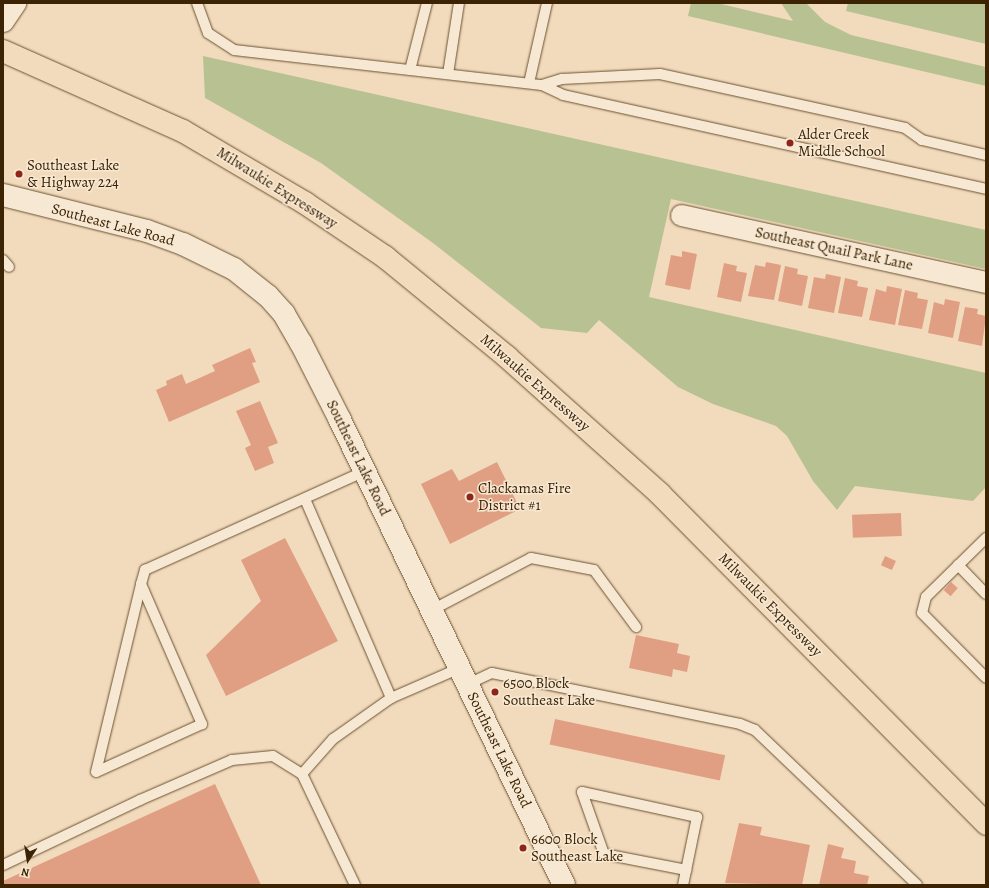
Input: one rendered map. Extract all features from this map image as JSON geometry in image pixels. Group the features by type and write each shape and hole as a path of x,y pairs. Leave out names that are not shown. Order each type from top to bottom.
{"highway":[{"name":"Milwaukie Expressway","path":"3,51 183,132 305,203 386,257 507,357 660,494 986,824"}],"street":[{"path":"3,21 15,3"},
{"name":"Southeast Lake Road","path":"3,195 147,231 214,258 251,281 284,314 301,343 365,471 564,885"},
{"name":"Southeast Quail Park Lane","path":"681,215 986,282"}],"lane":[{"path":"197,3 208,33 234,50 542,85 563,95 986,189"},
{"path":"410,70 427,3"},
{"path":"448,74 459,3"},
{"path":"529,83 547,4"},
{"path":"542,85 562,79 660,74 905,128 922,140 986,155"},
{"path":"141,584 202,724 96,772 144,570 365,471"},
{"path":"305,499 391,698"},
{"path":"986,538 926,597 922,613 986,678"},
{"path":"432,610 531,558 594,570 636,627"},
{"path":"958,566 986,594"},
{"path":"302,774 333,738 391,698 464,676 492,673 740,724 755,730 917,885"},
{"path":"3,865 140,800 232,760 273,756 302,774 355,885"},
{"path":"682,885 686,870 697,817 582,792 604,854 686,870"}],"green space":[{"path":"691,3 717,3 793,21 781,3 806,3 825,22 851,35 986,67 986,86 688,16"},
{"path":"848,3 986,3 986,44 846,11"},
{"path":"203,56 986,230 986,269 671,199 649,297 986,373 986,487 973,501 855,486 837,510 813,481 787,436 776,426 713,404 678,387 599,320 587,333 541,328 433,243 321,163 205,98"}],"building":[{"path":"682,251 697,254 690,290 665,285 671,255 682,257"},
{"path":"766,262 781,265 774,300 748,296 755,265 765,267"},
{"path":"724,263 737,266 736,271 747,273 741,302 717,297"},
{"path":"785,266 798,269 797,274 808,276 802,306 778,301"},
{"path":"826,274 841,277 834,313 808,308 814,277 825,279"},
{"path":"845,278 858,281 857,286 868,288 862,317 838,313"},
{"path":"887,286 902,289 895,325 869,320 876,289 886,292"},
{"path":"905,290 918,293 917,298 928,300 922,329 898,325"},
{"path":"945,299 960,302 953,338 928,333 934,302 944,305"},
{"path":"965,307 978,309 977,314 986,316 982,346 958,341"},
{"path":"250,348 256,362 252,363 260,382 169,422 156,390 167,385 166,381 182,374 186,384 215,371 212,365"},
{"path":"260,401 278,443 268,447 274,463 255,471 245,448 251,445 236,411"},
{"name":"Clackamas Fire District #1","path":"497,462 520,509 450,544 421,484 452,469 459,481"},
{"path":"901,513 902,536 853,538 852,515"},
{"path":"285,538 338,641 226,696 206,655 261,601 241,560"},
{"path":"885,556 896,561 892,570 881,565"},
{"path":"951,582 958,588 951,596 944,590"},
{"path":"636,635 679,644 677,653 690,656 687,672 673,669 672,677 629,668"},
{"path":"555,719 725,755 720,781 550,744"},
{"path":"215,784 261,885 3,885 3,881"},
{"path":"739,823 762,827 760,835 810,845 802,885 725,883"},
{"path":"828,844 844,848 841,858 856,861 854,873 869,876 867,885 819,885"}],"place":[{"name":"Alder Creek Middle School","path":"790,143"},
{"name":"Southeast Lake & Highway 224","path":"19,174"},
{"name":"Clackamas Fire District #1","path":"470,497"},
{"name":"6500 Block Southeast Lake","path":"495,692"},
{"name":"6600 Block Southeast Lake","path":"523,848"}]}
